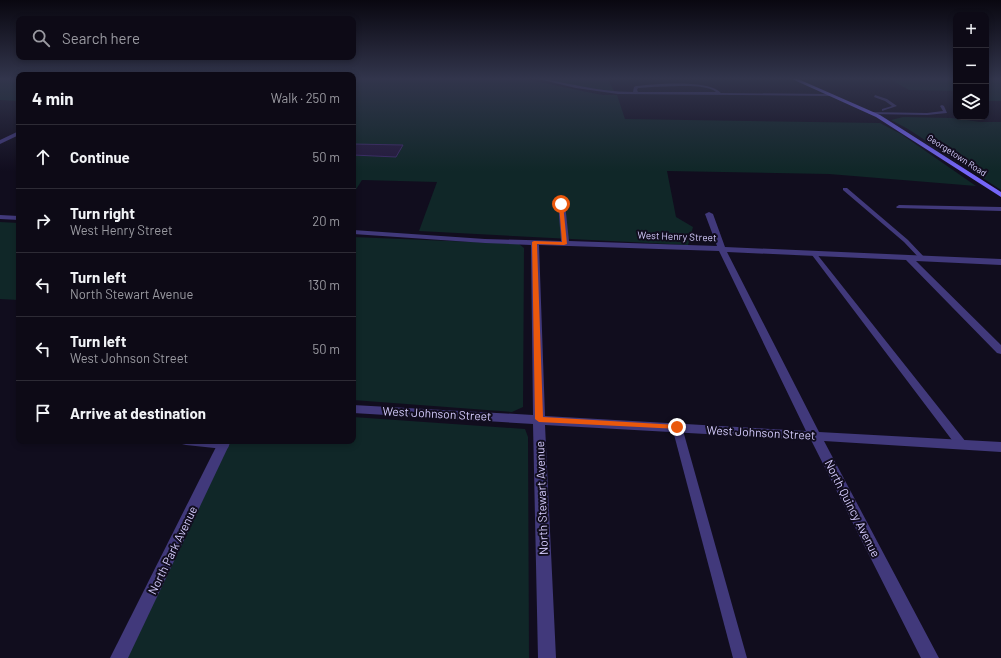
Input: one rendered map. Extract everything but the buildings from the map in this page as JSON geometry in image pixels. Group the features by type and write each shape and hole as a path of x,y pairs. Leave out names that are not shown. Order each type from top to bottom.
{"street":[{"name":"Georgetown Road","path":"863,110 903,131 1001,195"},
{"path":"0,142 16,134"},
{"path":"561,204 564,244"},
{"name":"North Quincy Avenue","path":"709,214 722,249 815,436 930,658"},
{"path":"0,217 16,218"},
{"name":"West Henry Street","path":"356,232 564,244 722,249 1001,262"},
{"name":"North Stewart Avenue","path":"534,242 547,658"},
{"path":"909,258 1001,351"},
{"name":"West Johnson Street","path":"356,408 1001,447"},
{"name":"North Park Avenue","path":"118,658 224,444"}],"lane":[{"path":"868,112 881,110"},
{"path":"868,112 927,114 946,112 944,110"},
{"path":"844,189 906,241 923,259"},
{"path":"899,207 1001,209"},
{"path":"814,254 962,445"},
{"path":"677,427 740,658"}],"green space":[{"path":"356,110 622,110 625,119 880,123 901,134 976,186 829,174 667,171 676,217 693,227 688,245 419,231 437,182 362,180 356,189"},
{"path":"903,117 952,118 953,120 1001,122 1001,190 908,129 891,120"},
{"path":"0,222 16,223 16,300 0,299"},
{"path":"356,237 519,244 524,248 523,407 512,412 356,400"},
{"path":"356,417 525,429 528,437 529,658 113,658 220,444 356,444"}],"route":[{"path":"561,204 564,244 534,242 539,419 677,427"}]}
